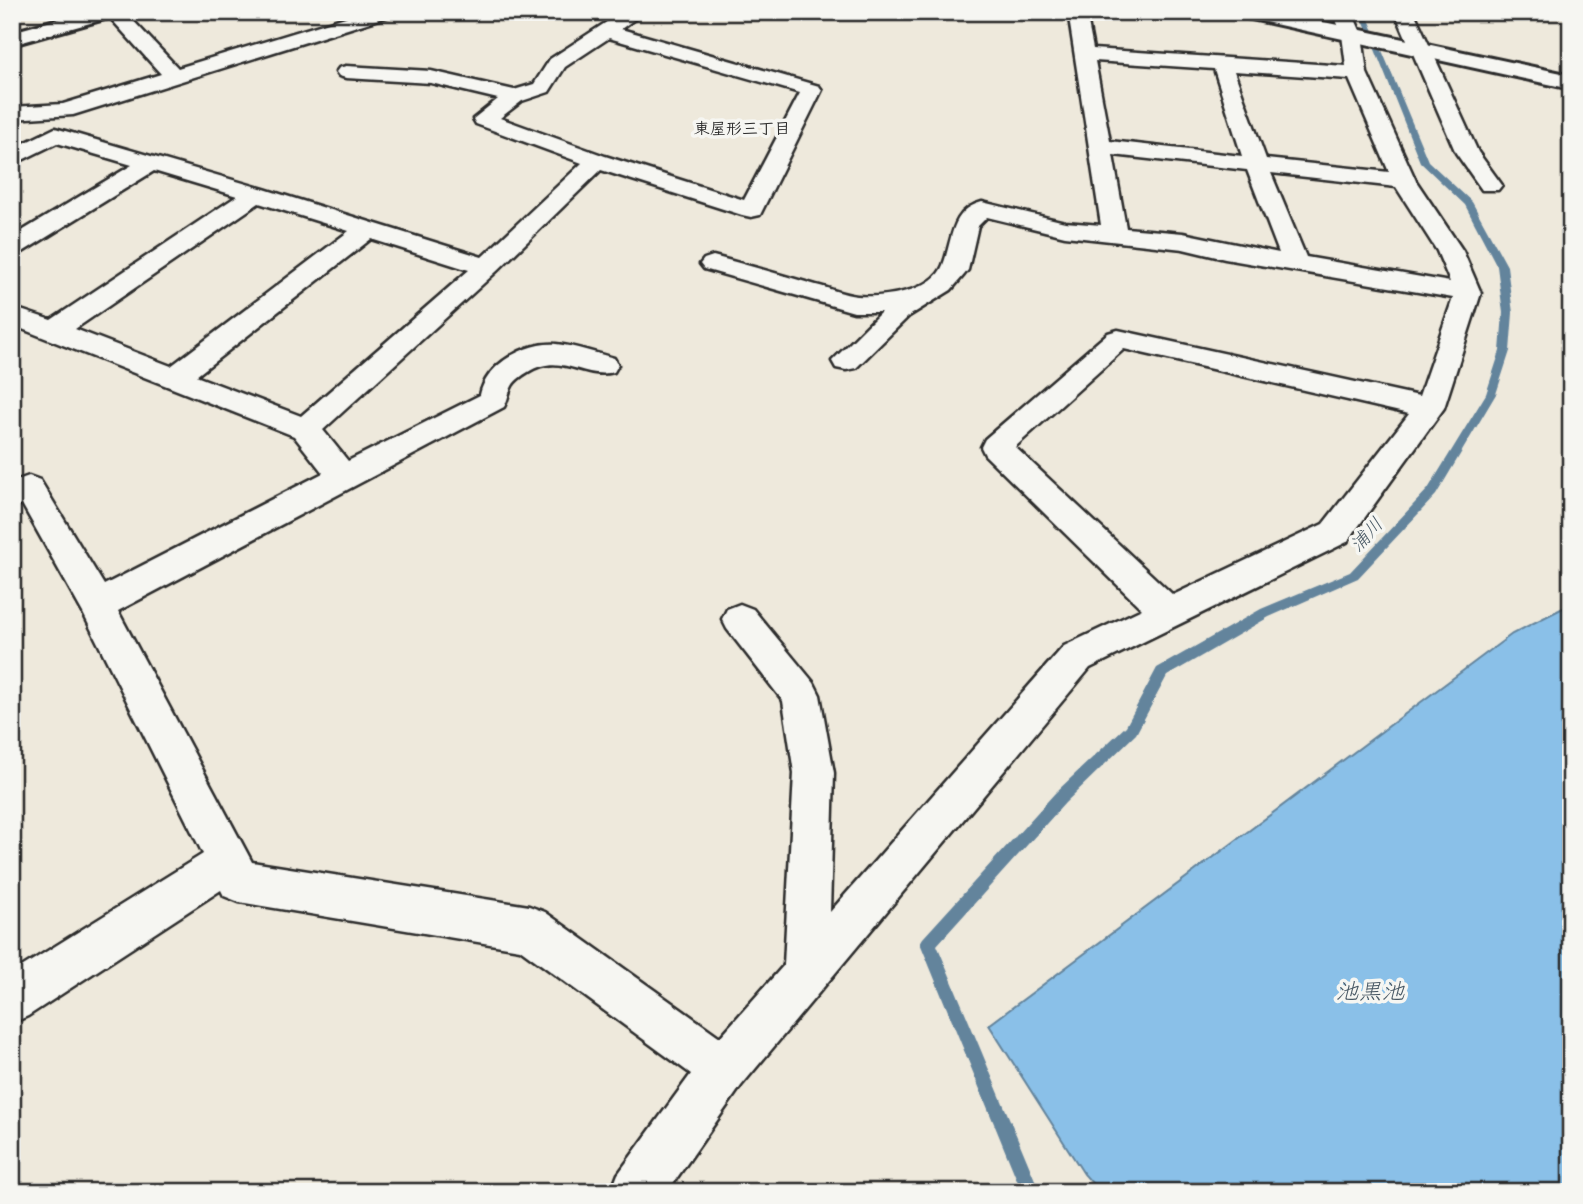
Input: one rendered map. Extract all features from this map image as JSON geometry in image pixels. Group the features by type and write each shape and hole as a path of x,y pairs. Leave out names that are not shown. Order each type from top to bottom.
{"street":[{"path":"12,39 108,12"},
{"path":"114,12 173,75"},
{"path":"12,113 65,110 382,12"},
{"path":"606,31 812,90 751,210 597,161 484,119 515,97 542,88 556,64 606,31 635,12"},
{"path":"909,12 955,12"},
{"path":"1082,12 1078,18 1115,234"},
{"path":"1247,12 1571,82"},
{"path":"636,1192 724,1069 1077,657 1335,533 1429,408 1468,293 1450,251 1404,181 1357,73 1352,35 1342,12"},
{"path":"1404,12 1467,153 1490,185"},
{"path":"1084,54 1357,73"},
{"path":"1222,64 1256,164 1295,261"},
{"path":"346,72 431,77 515,97"},
{"path":"12,158 55,135 256,194 487,267"},
{"path":"1100,147 1404,181"},
{"path":"304,429 487,267 597,161"},
{"path":"12,248 151,163"},
{"path":"54,331 256,194"},
{"path":"846,361 899,310 942,284 955,270 966,223 982,209 1065,229 1183,241 1225,251 1468,293"},
{"path":"174,378 368,229"},
{"path":"713,264 854,304 881,304 922,296"},
{"path":"12,315 304,429 343,477"},
{"path":"1169,613 996,447 1118,339 1429,408"},
{"path":"97,605 494,400 497,384 512,369 533,356 555,353 604,365"},
{"path":"12,495 29,488 97,605 239,881 529,928 724,1069"},
{"path":"740,619 801,695 814,773 806,973"},
{"path":"12,1000 229,861"}],"water":[{"name":"池黒池","path":"1571,604 1571,1192 1100,1192 1084,1174 989,1025 1512,634"}],"waterway":[{"name":"浦川","path":"1031,1192 928,943 1060,798 1131,730 1162,672 1265,613 1354,575 1432,492 1491,394 1505,351 1508,313 1502,266 1469,204 1424,162 1363,12"}],"district":[{"name":"東屋形三丁目","path":"742,128"}]}
